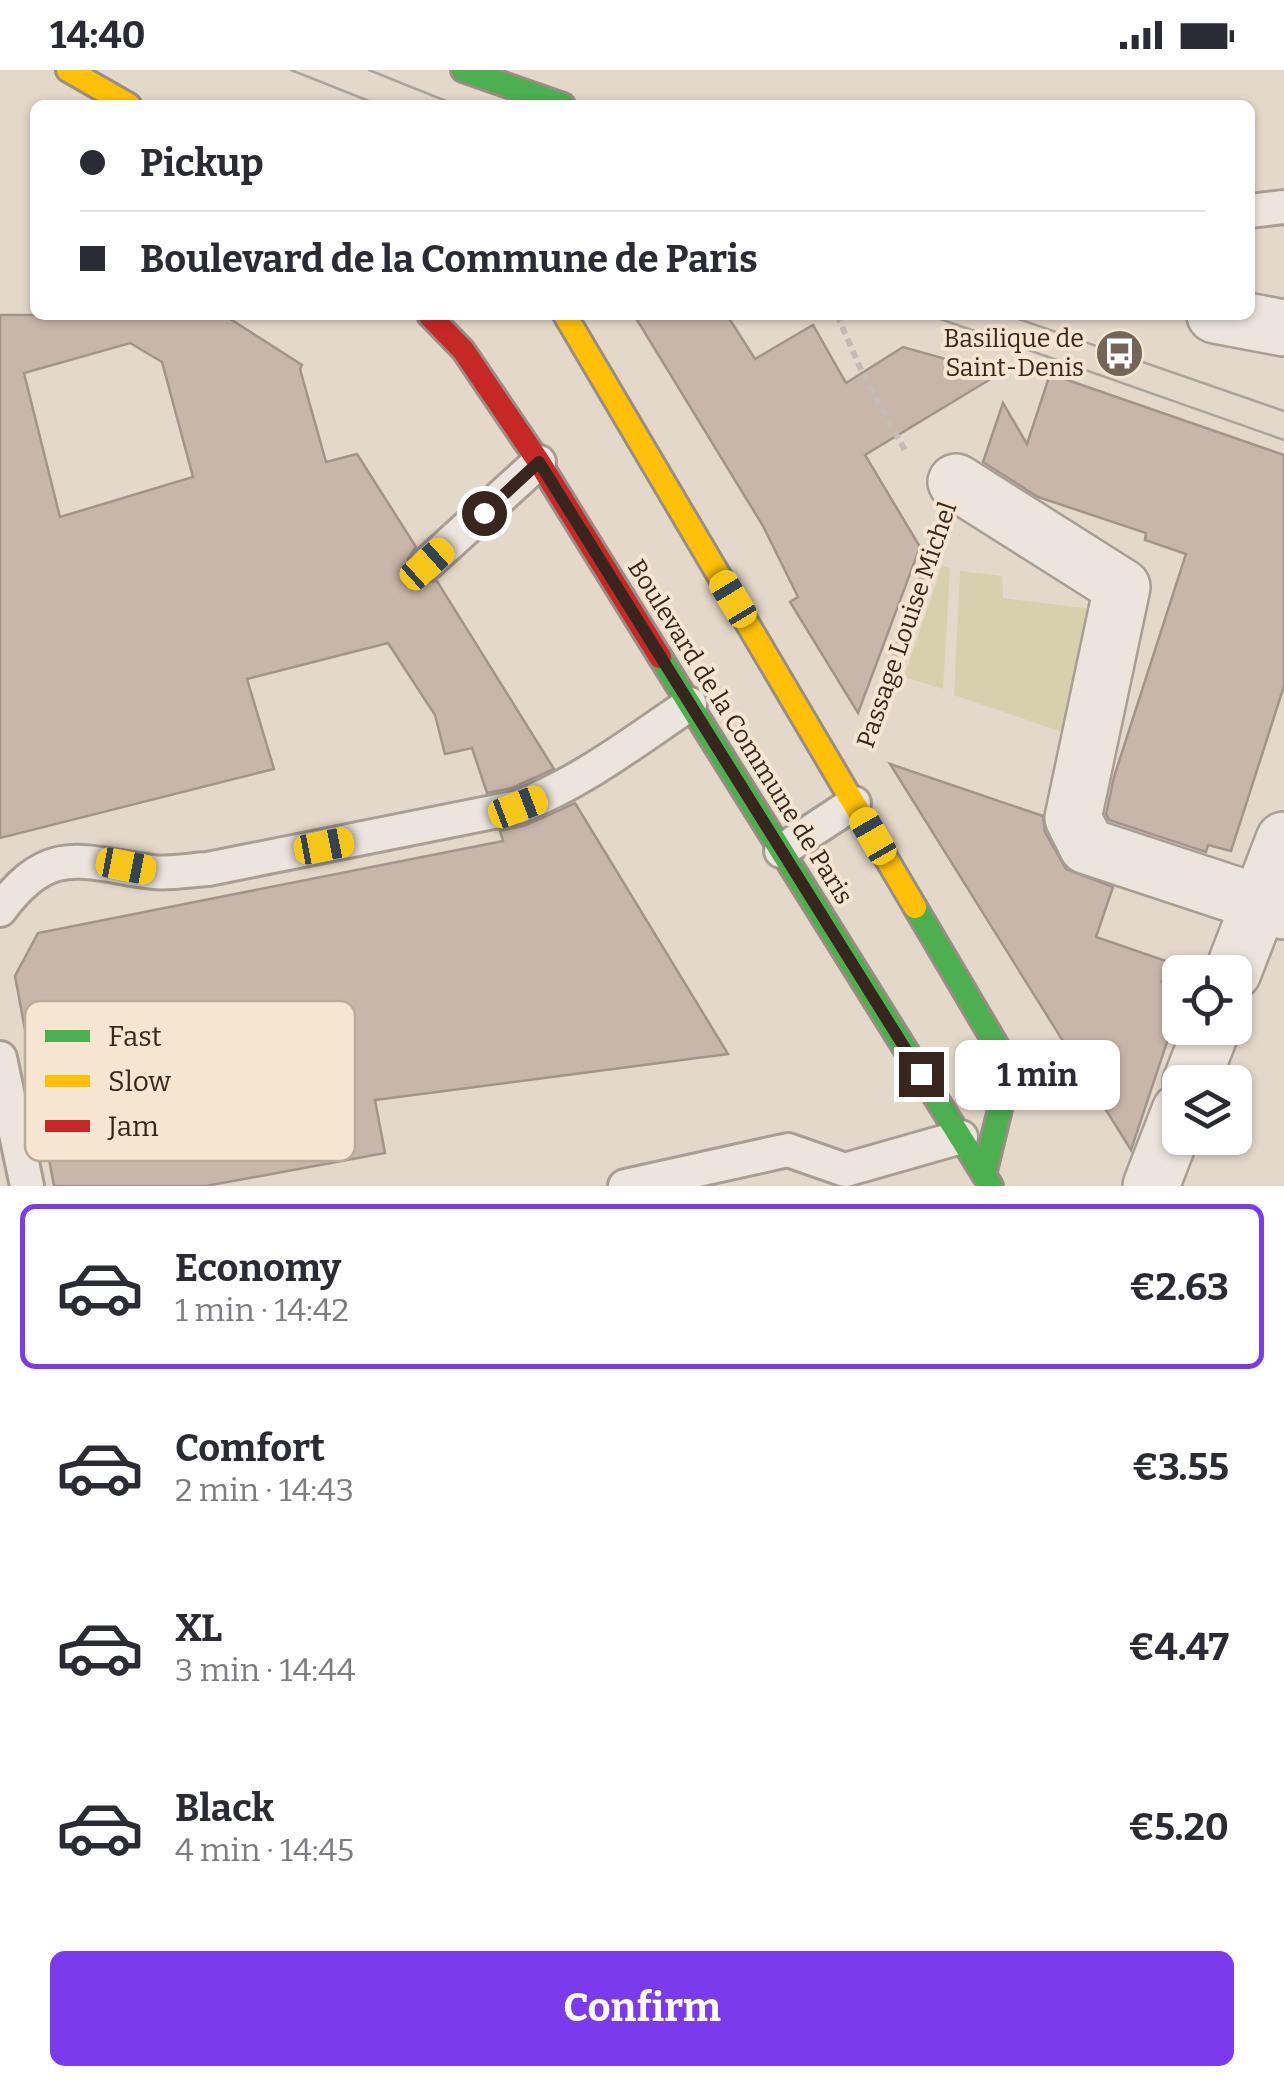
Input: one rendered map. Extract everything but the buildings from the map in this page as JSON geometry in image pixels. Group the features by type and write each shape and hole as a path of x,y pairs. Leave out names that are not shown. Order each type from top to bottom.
{"street":[{"path":"68,70 120,100"},
{"path":"478,81 546,100"},
{"name":"Boulevard de la Commune de Paris","path":"435,320 463,350 539,462 988,1180"},
{"path":"569,320 1010,1068 988,1180"},
{"path":"1242,320 1284,328"},
{"path":"956,482 1122,587 1074,818 1087,846 1272,907"},
{"path":"1243,955 1272,907 1284,840"},
{"path":"1151,1186 1163,1155"}],"lane":[{"path":"1255,211 1284,208"},
{"path":"427,564 539,462"},
{"path":"0,910 21,882 56,864 96,860 156,872 208,869 518,807 547,796 598,766 690,704"},
{"path":"782,850 854,803"},
{"path":"0,1058 27,1186"},
{"path":"625,1186 788,1150 845,1170 961,1138"}],"path":[{"name":"Passage Louise Michel","path":"840,320 866,381 900,445 916,465 956,482 868,728 854,803"}],"shaded area":[{"path":"942,566 950,568 943,689 904,677"},
{"path":"960,571 1002,576 1003,598 1091,609 1077,737 954,695"}],"tram line":[{"path":"291,70 366,100"},
{"path":"369,70 444,100"},
{"path":"943,320 1284,440"},
{"path":"1021,320 1284,411"}],"traffic: fast":[{"path":"463,70 549,100"},
{"path":"660,657 991,1186"},
{"path":"915,907 1010,1068 984,1175"}],"traffic: slow":[{"path":"68,70 120,100"},
{"path":"568,320 915,907"}],"traffic: jam":[{"path":"434,320 463,350 539,462 660,657"}],"place":[{"name":"Basilique de Saint-Denis","path":"1119,353"}],"route":[{"path":"484,513 539,462 921,1074"}]}
